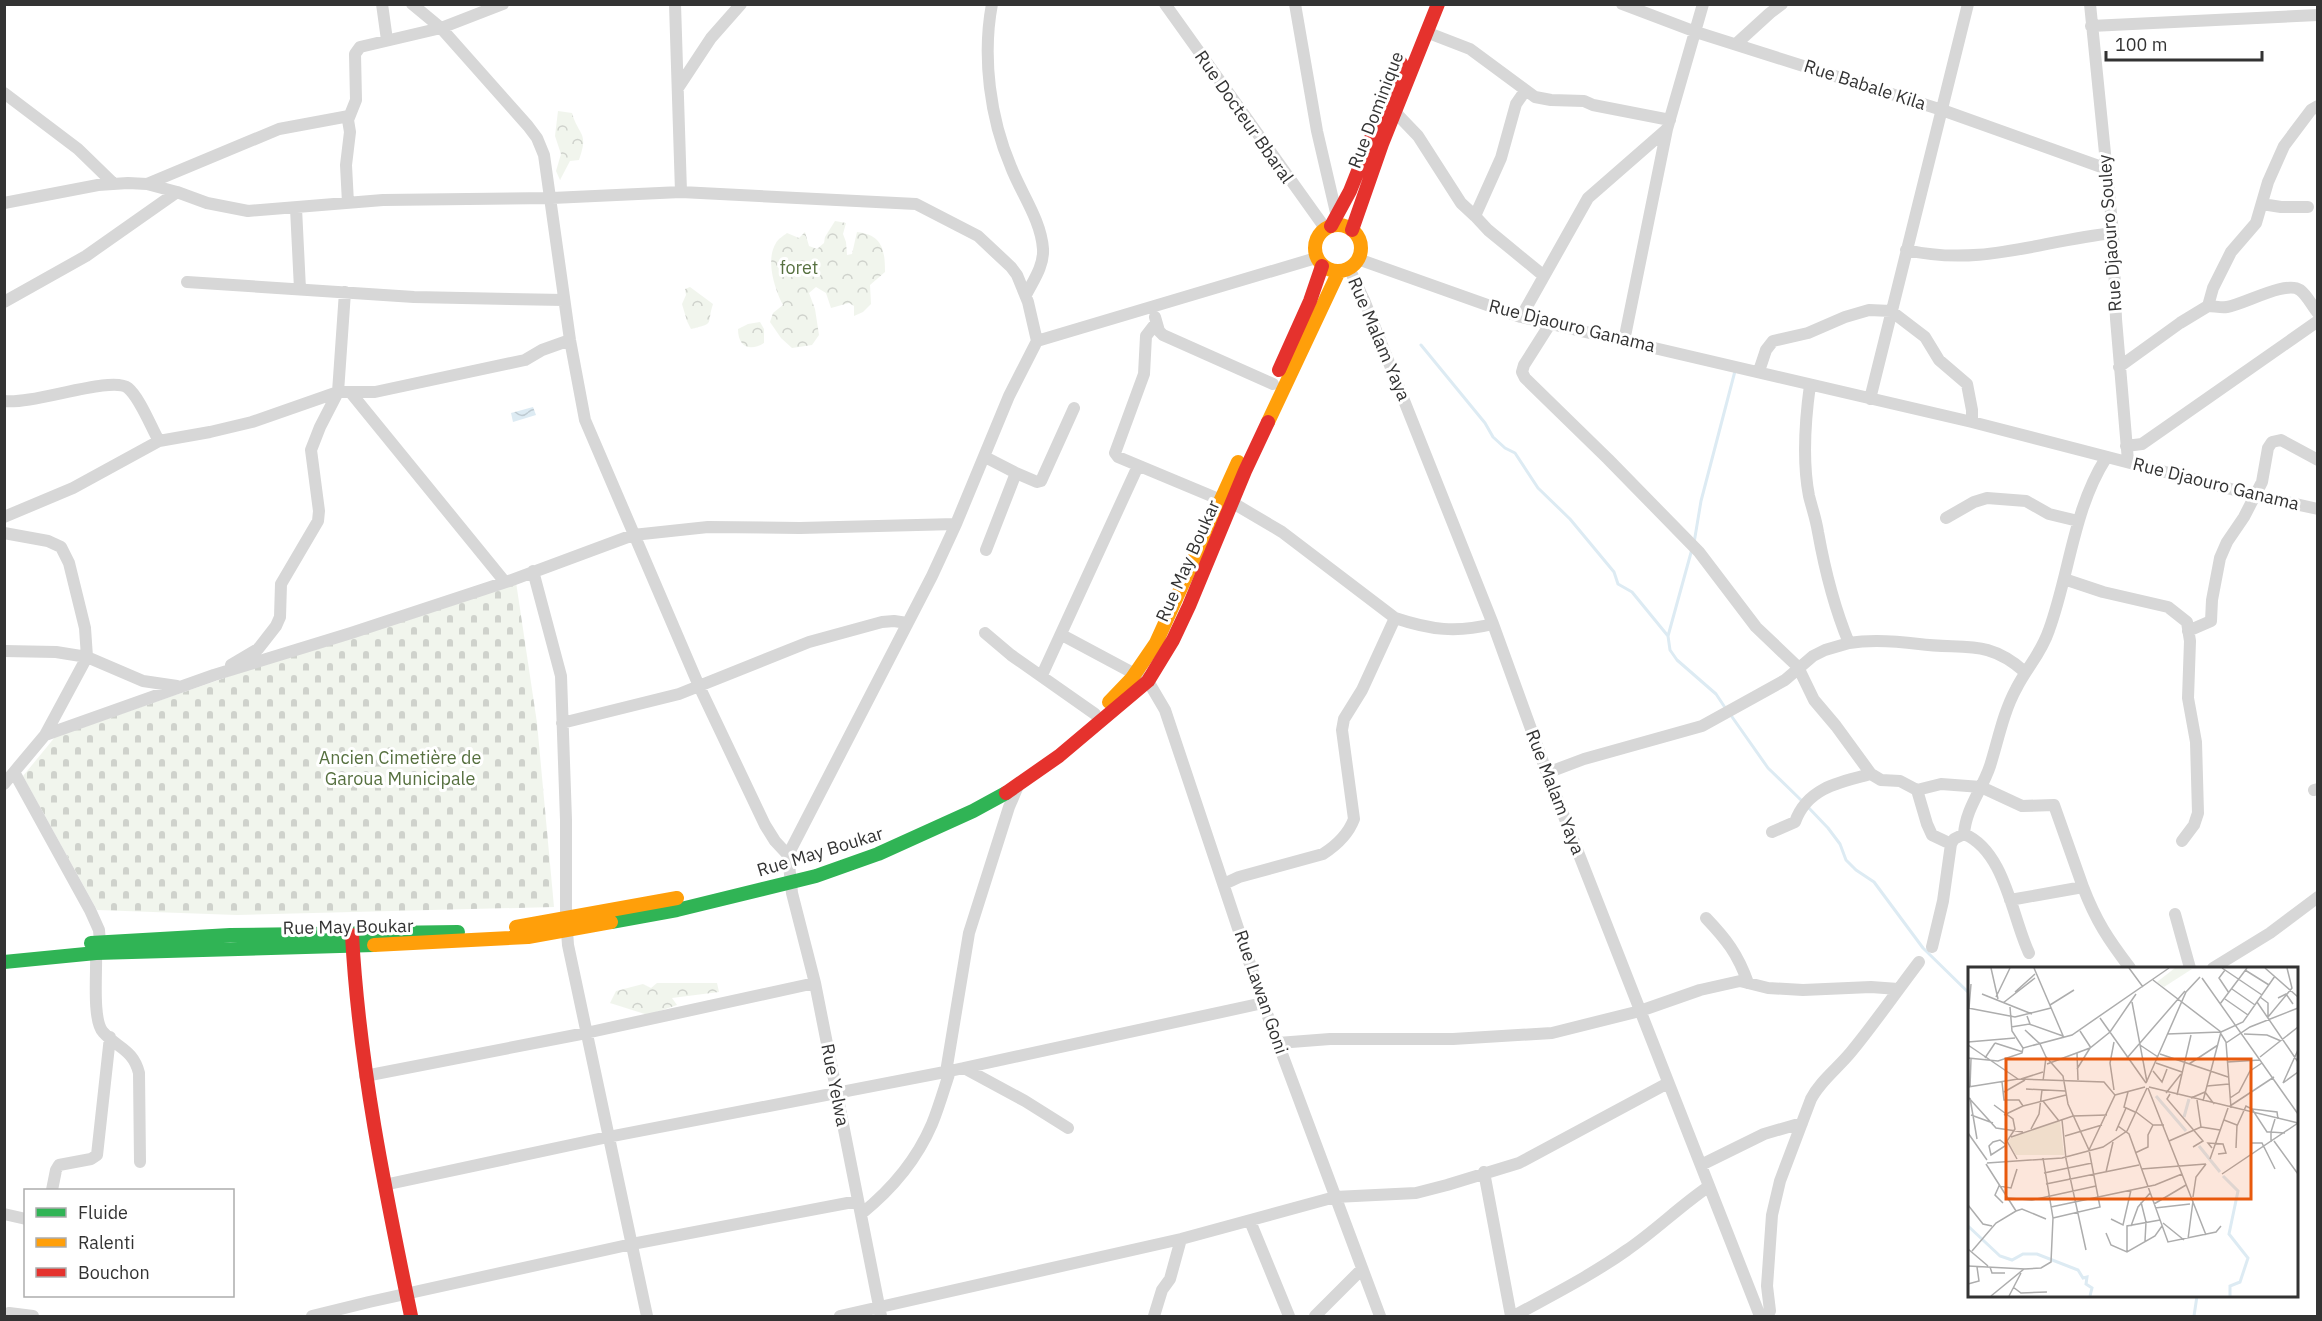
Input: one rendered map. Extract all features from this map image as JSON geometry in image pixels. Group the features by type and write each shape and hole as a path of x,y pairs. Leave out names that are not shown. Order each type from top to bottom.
{"main road":[{"name":"Rue Dominique","path":"1331,224 1350,191 1426,4"},
{"name":"Rue Dominique","path":"1352,230 1394,111 1438,4"},
{"path":"1331,224 1342,225 1352,230 1360,243 1349,266 1319,262 1315,242 1331,224"},
{"name":"Rue May Boukar","path":"4,951 352,938 486,941 566,924 677,910 878,854 973,811 1018,786 1090,732 1173,640 1190,606 1227,501 1273,384 1310,301 1319,262"},
{"name":"Rue May Boukar","path":"1227,501 1245,471 1349,266"},
{"name":"Rue May Boukar","path":"790,878 922,825 990,792 1042,758 1142,677"},
{"path":"352,938 365,1076 411,1317"},
{"name":"Rue May Boukar","path":"4,962 98,947"}],"street":[{"path":"382,4 387,40"},
{"path":"4,203 114,184 147,184 207,203 248,211 348,203 464,198 552,198 681,192 916,204 986,242 1017,275 1032,313 1037,341 1009,396 956,524 885,669 788,855 765,825 699,686 585,420 564,300 552,198 544,154 537,138 441,28 412,4"},
{"path":"348,203 346,165 350,132 349,116 356,100 355,54 360,48 441,28 503,4"},
{"path":"675,4 681,192"},
{"path":"678,88 711,39 741,4"},
{"path":"992,4 987,38 992,99 1006,156 1038,228 1043,246 1041,266 1026,295"},
{"name":"Rue Docteur Bbaral","path":"1165,4 1331,224"},
{"path":"1295,4 1331,224"},
{"name":"Rue Babale Kila","path":"1622,4 1696,32 1942,110 2107,169"},
{"path":"1624,341 1669,125 1703,4"},
{"path":"1736,44 1782,4"},
{"path":"1870,399 1968,4"},
{"name":"Rue Djaouro Souley","path":"2090,4 2113,233 2119,367 2126,446 2112,459"},
{"path":"2091,26 2318,15"},
{"path":"1426,32 1470,49 1535,97 1584,101 1669,125"},
{"path":"1475,216 1501,158 1516,104 1525,91"},
{"path":"4,93 78,149 114,184"},
{"path":"2208,306 2212,288 2231,252 2256,223 2268,182 2284,146 2311,110 2318,106"},
{"path":"1394,111 1418,136 1461,203 1488,230 1544,276"},
{"path":"147,184 279,129 349,116"},
{"path":"1521,317 1588,198 1669,125"},
{"path":"4,302 86,256 177,192"},
{"path":"2262,204 2308,207"},
{"path":"296,208 300,289"},
{"path":"1906,250 1932,256 1979,256 2044,246 2072,238 2113,233"},
{"path":"1037,341 1319,262"},
{"name":"Rue Djaouro Ganama","path":"1349,266 1521,317 1972,422 2254,495 2318,509"},
{"name":"Rue Malam Yaya","path":"1349,266 1493,624 1547,772 1760,1317"},
{"path":"187,282 414,297 564,300"},
{"path":"2119,367 2180,323 2208,306 2232,306 2283,287 2293,287 2301,291 2318,313"},
{"path":"214,675 258,649 276,626 280,617 281,584 318,521 319,512 311,450 320,427 344,393 345,292"},
{"path":"1153,307 1156,323 1163,335 1273,384"},
{"path":"1754,370 1773,341 1808,333 1845,317 1869,310 1891,310 1925,337 1939,360 1966,384 1972,410 1972,422"},
{"path":"2126,446 2142,444 2318,321"},
{"path":"1156,323 1146,336 1144,374 1115,453 1118,458 1227,501 1282,532 1395,618 1422,627 1454,631 1493,624"},
{"path":"1550,324 1524,365 1522,372 1525,378 1699,552 1756,627 1798,667 1814,700 1836,726 1870,774 1881,780 1900,781 1917,790 1941,784 1981,787 2022,806 2054,805 2091,909 2105,935 2129,967"},
{"path":"4,518 73,488 159,441 252,422 344,393 375,392 525,360 542,350 570,340"},
{"path":"4,401 34,400 106,384 122,385 133,393 159,441"},
{"path":"1810,385 1805,429 1809,495 1828,582 1837,615 1849,643"},
{"path":"344,393 505,582"},
{"path":"985,457 1036,482 1041,481 1074,408"},
{"path":"2188,631 2211,621 2212,600 2220,558 2262,482 2268,448 2274,440 2286,443 2318,460"},
{"path":"1964,834 1968,811 1981,787 2015,690 2041,651 2064,579 2078,521 2094,478 2112,459"},
{"path":"1042,675 1138,466"},
{"path":"986,550 1016,473"},
{"path":"1946,518 1974,502 1987,498 2026,501 2049,514 2078,521"},
{"path":"45,735 214,675 505,582 633,535 708,527 800,528 956,524"},
{"path":"4,533 48,541 61,547 69,563 85,628 87,657 45,735 4,784"},
{"path":"533,571 558,662 566,820 566,924 586,1033 647,1317"},
{"path":"2064,579 2103,592 2168,607 2187,622 2188,698 2196,742 2198,813 2194,825 2182,841"},
{"path":"1224,884 1239,877 1323,854 1334,847 1350,828 1354,819 1342,729 1344,719 1362,690 1395,618"},
{"path":"562,723 643,704 699,686 809,642 882,622 906,623"},
{"path":"985,633 1011,655 1095,714"},
{"path":"1062,635 1142,677"},
{"path":"1547,772 1584,759 1702,726 1785,680 1798,667 1825,650 1849,643 1871,640 1970,645 1992,651 2017,664 2025,672"},
{"path":"4,651 56,652 87,657 143,681 183,686"},
{"name":"Rue Lawan Goni","path":"1142,677 1165,710 1263,1003 1380,1317"},
{"path":"14,772 99,930 98,1016 101,1030 129,1053 139,1073 140,1162"},
{"path":"1772,832 1795,822 1805,803 1830,784 1870,774"},
{"path":"861,1214 887,1193 920,1147 932,1124 948,1072 969,933 1009,807 1018,786"},
{"path":"1917,790 1932,835 1951,844"},
{"path":"1932,947 1951,844 1954,839 1964,834"},
{"path":"1964,834 1991,857 2001,874 2020,932 2030,953"},
{"name":"Rue Yelwa","path":"788,855 790,878 815,983 880,1312"},
{"path":"2010,900 2083,887"},
{"path":"2216,967 2270,933 2318,897"},
{"path":"2175,914 2189,967"},
{"path":"1706,918 1729,942 1742,965 1748,982"},
{"path":"1767,1317 1770,1311 1767,1286 1772,1215 1780,1181 1816,1089 1849,1055 1919,962"},
{"path":"1278,1043 1330,1039 1453,1039 1552,1033 1640,1011 1675,997 1720,984 1740,981 1768,988 1803,990 1870,987 1898,989"},
{"path":"365,1076 586,1033 815,983"},
{"path":"384,1185 608,1137 948,1072 1263,1003"},
{"path":"52,1189 59,1166 91,1159 97,1155 110,1037"},
{"path":"964,1068 1025,1101 1068,1128"},
{"path":"840,1317 880,1312 1004,1280 1181,1239 1335,1197 1416,1193 1519,1163 1668,1083"},
{"path":"1701,1165 1764,1134 1802,1123"},
{"path":"1484,1172 1513,1317 1612,1260 1680,1206 1708,1187"},
{"path":"312,1317 632,1244 858,1201"},
{"path":"4,1214 24,1219"},
{"path":"1250,1221 1289,1317"},
{"path":"1154,1317 1162,1290 1170,1279 1181,1239"},
{"path":"1315,1317 1362,1269"},
{"path":"8,1312 33,1317"}],"green space":[{"path":"558,111 572,113 583,139 579,160 570,161 560,180 556,171 561,154 555,136"},
{"name":"foret","path":"835,221 846,223 843,234 847,255 852,254 857,232 872,236 877,240 883,250 885,272 870,285 871,304 863,312 854,316 854,306 849,303 831,308 826,293 816,287 809,293 815,309 819,335 812,345 792,348 781,338 770,322 773,313 783,305 772,275 773,250 778,240 787,233 799,238 805,232 809,246 817,249 824,243"},
{"path":"690,287 713,304 709,322 704,326 691,329 682,304 686,295 685,289"},
{"path":"760,322 764,329 764,343 754,347 743,344 738,329"},
{"name":"Ancien Cimetière de Garoua Municipale","path":"516,582 537,723 554,907 237,915 97,910 23,776 55,737 273,661"},
{"path":"657,983 717,983 719,992 672,998 677,1005 648,1015 610,1003 616,991 643,984 651,988"}],"water":[{"path":"533,407 536,415 513,422 511,413"}],"waterway":[{"path":"1421,345 1485,423 1493,437 1505,448 1515,453 1538,488 1570,519 1614,572 1618,584 1632,592 1668,636 1670,650 1677,660 1716,694 1726,709"},
{"path":"1694,543 1701,501 1735,371"},
{"path":"1668,636 1692,549"},
{"path":"1730,714 1768,768 1802,801"},
{"path":"1807,806 1840,844 1846,860 1874,882 1923,948 1968,992"},
{"path":"2194,1316 2197,1297"}],"traffic: fast":[{"path":"611,922 677,910 816,876 878,854 973,811 1006,793"},
{"path":"91,943 230,935 458,932"},
{"path":"4,962 96,953 374,945"}],"traffic: slow":[{"path":"1338,225 1354,232 1361,248 1354,264 1338,271 1322,264 1315,248 1322,232 1338,225"},
{"path":"1268,422 1339,271"},
{"path":"1109,702 1132,678 1156,643 1238,462"},
{"path":"516,927 677,898"},
{"path":"374,945 528,937 611,922"}],"traffic: jam":[{"path":"1352,230 1382,144 1438,4"},
{"path":"1331,226 1350,191 1401,63"},
{"path":"1279,370 1310,301 1322,266"},
{"path":"1006,793 1059,756 1148,681 1173,640 1189,606 1245,471 1268,422"},
{"path":"352,935 355,983 374,1127 411,1316"}]}
